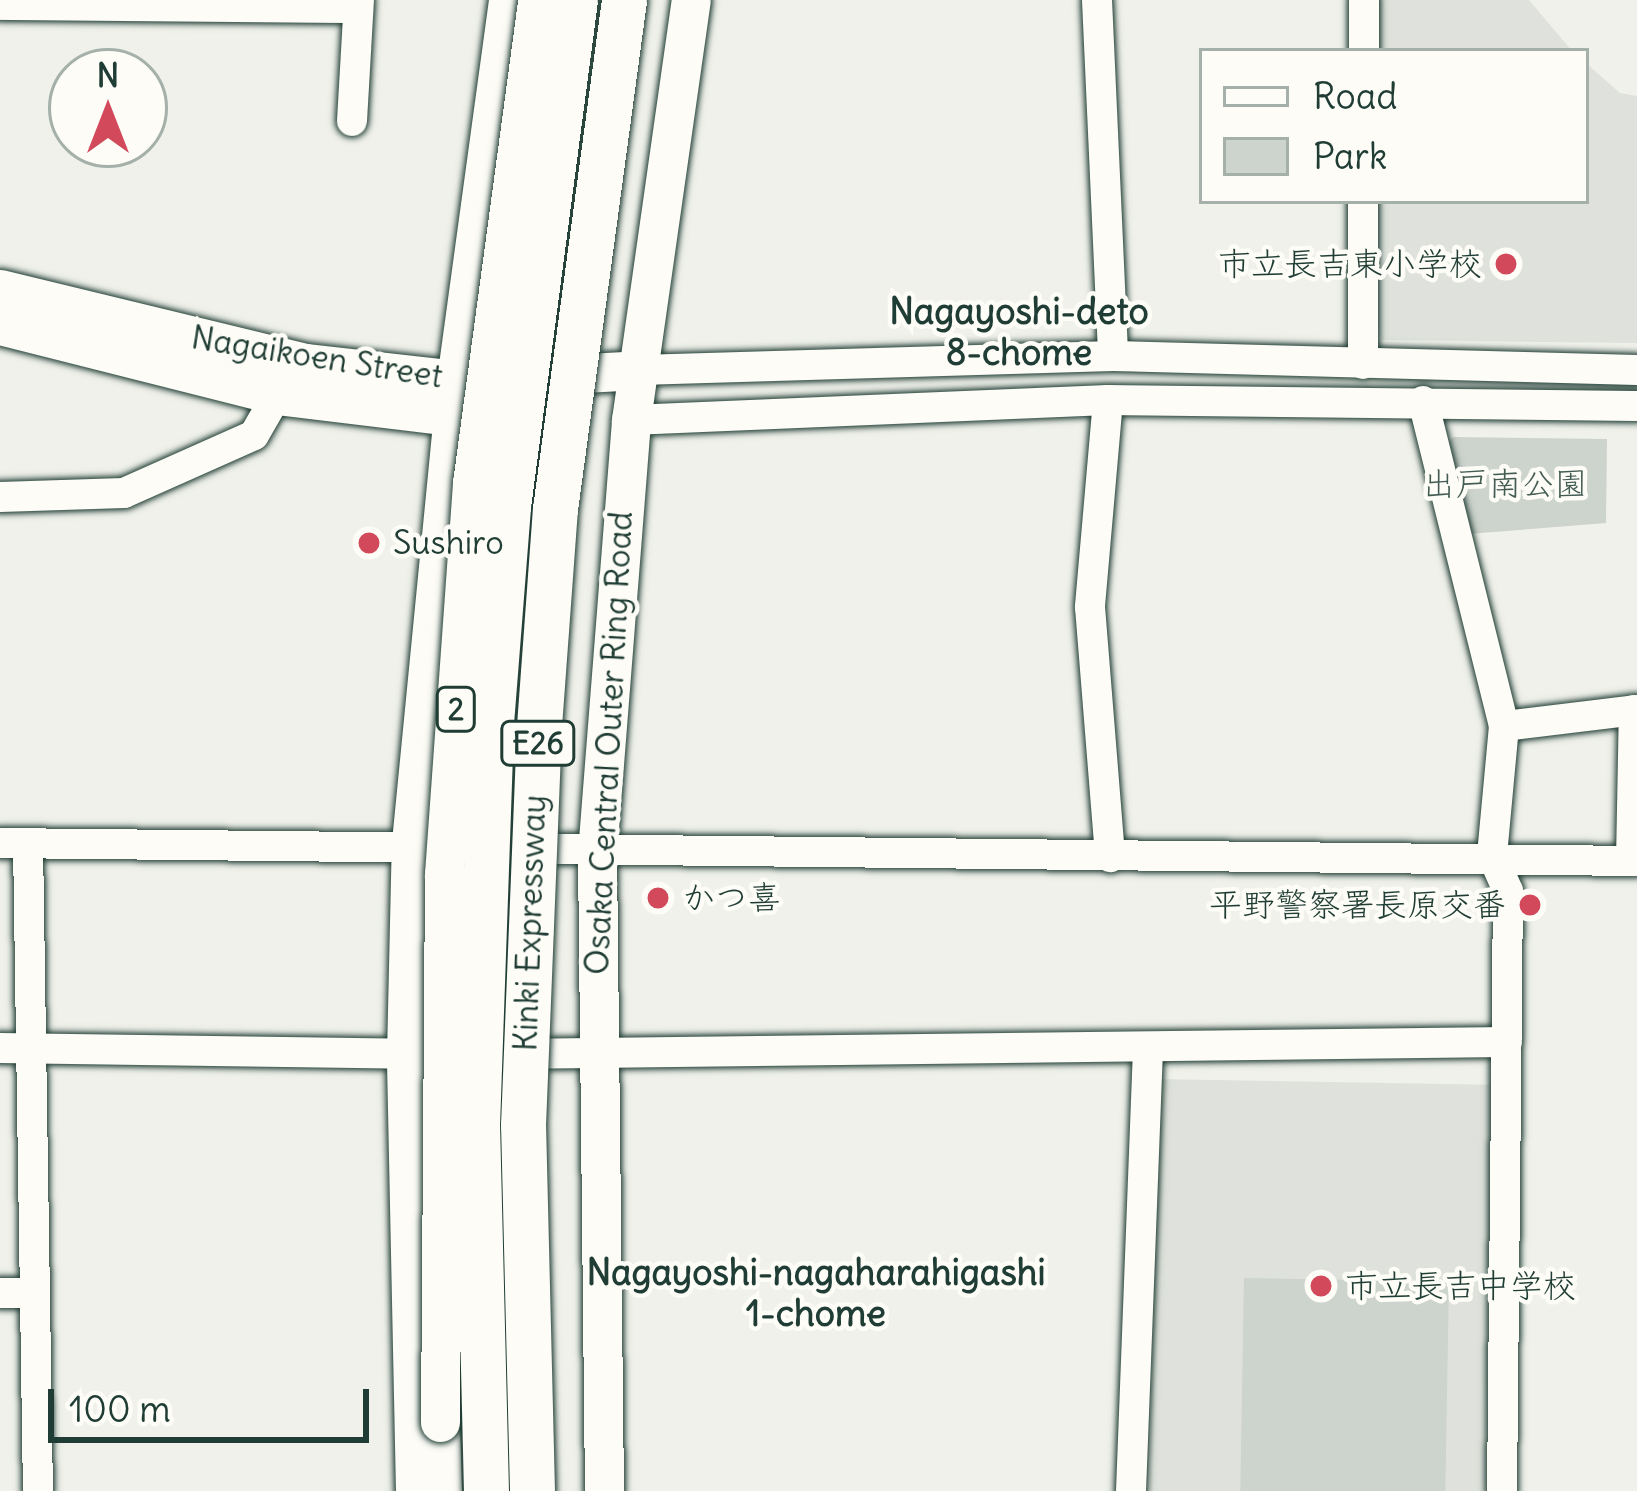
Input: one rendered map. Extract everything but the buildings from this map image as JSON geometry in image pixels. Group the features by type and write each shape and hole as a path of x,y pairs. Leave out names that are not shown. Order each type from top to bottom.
{"highway":[{"name":"Kinki Expressway","path":"486,1491 477,1126 490,723 513,463 575,0"},
{"name":"Kinki Expressway","path":"532,1491 523,1125 539,726 557,488 624,0"}],"main road":[{"name":"2","path":"415,1491 406,1054 411,842 455,399 508,0"},
{"name":"2","path":"442,1491 444,874 472,483 537,0"},
{"name":"Osaka Central Outer Ring Road","path":"604,1491 594,1054 597,853 631,420 691,0"},
{"name":"Nagaikoen Street","path":"0,289 233,351 455,399 631,420"},
{"name":"Nagaikoen Street","path":"0,325 277,395 455,399 639,370"}],"street":[{"path":"1097,0 1113,356"},
{"path":"1364,0 1364,48"},
{"path":"0,5 358,4 352,122"},
{"path":"1363,204 1363,364"},
{"path":"639,370 1113,356 1637,370"},
{"path":"0,497 124,494 254,435 277,395"},
{"path":"1108,400 1090,607 1111,857"},
{"path":"631,420 1108,400 1637,406"},
{"path":"1423,400 1504,726 1492,855 1508,891 1502,1491"},
{"path":"38,1491 34,1293 15,1048 14,843 411,842 597,853 1492,855 1634,861 1636,710 1504,726"},
{"path":"15,1048 594,1054 1508,1042"},
{"path":"1131,1491 1148,1049"},
{"path":"0,1293 34,1293"}],"shaded area":[{"path":"1379,0 1529,0 1569,48 1379,48"},
{"name":"市立長吉東小学校","path":"1589,66 1620,93 1637,96 1637,343 1382,340 1375,327 1377,204 1589,204"},
{"name":"市立長吉中学校","path":"1157,1079 1492,1085 1485,1491 1150,1491"}],"green space":[{"name":"出戸南公園","path":"1453,437 1607,439 1606,523 1468,534 1446,446"},
{"path":"1244,1278 1449,1282 1445,1491 1240,1491"}],"place":[{"name":"市立長吉東小学校","path":"1506,264"},
{"name":"Sushiro","path":"369,543"},
{"name":"かつ喜","path":"658,898"},
{"name":"平野警察署長原交番","path":"1530,905"},
{"name":"市立長吉中学校","path":"1321,1286"}],"district":[{"name":"Nagayoshi-deto 8-chome","path":"1019,332"},
{"name":"Nagayoshi-nagaharahigashi 1-chome","path":"816,1292"}]}
